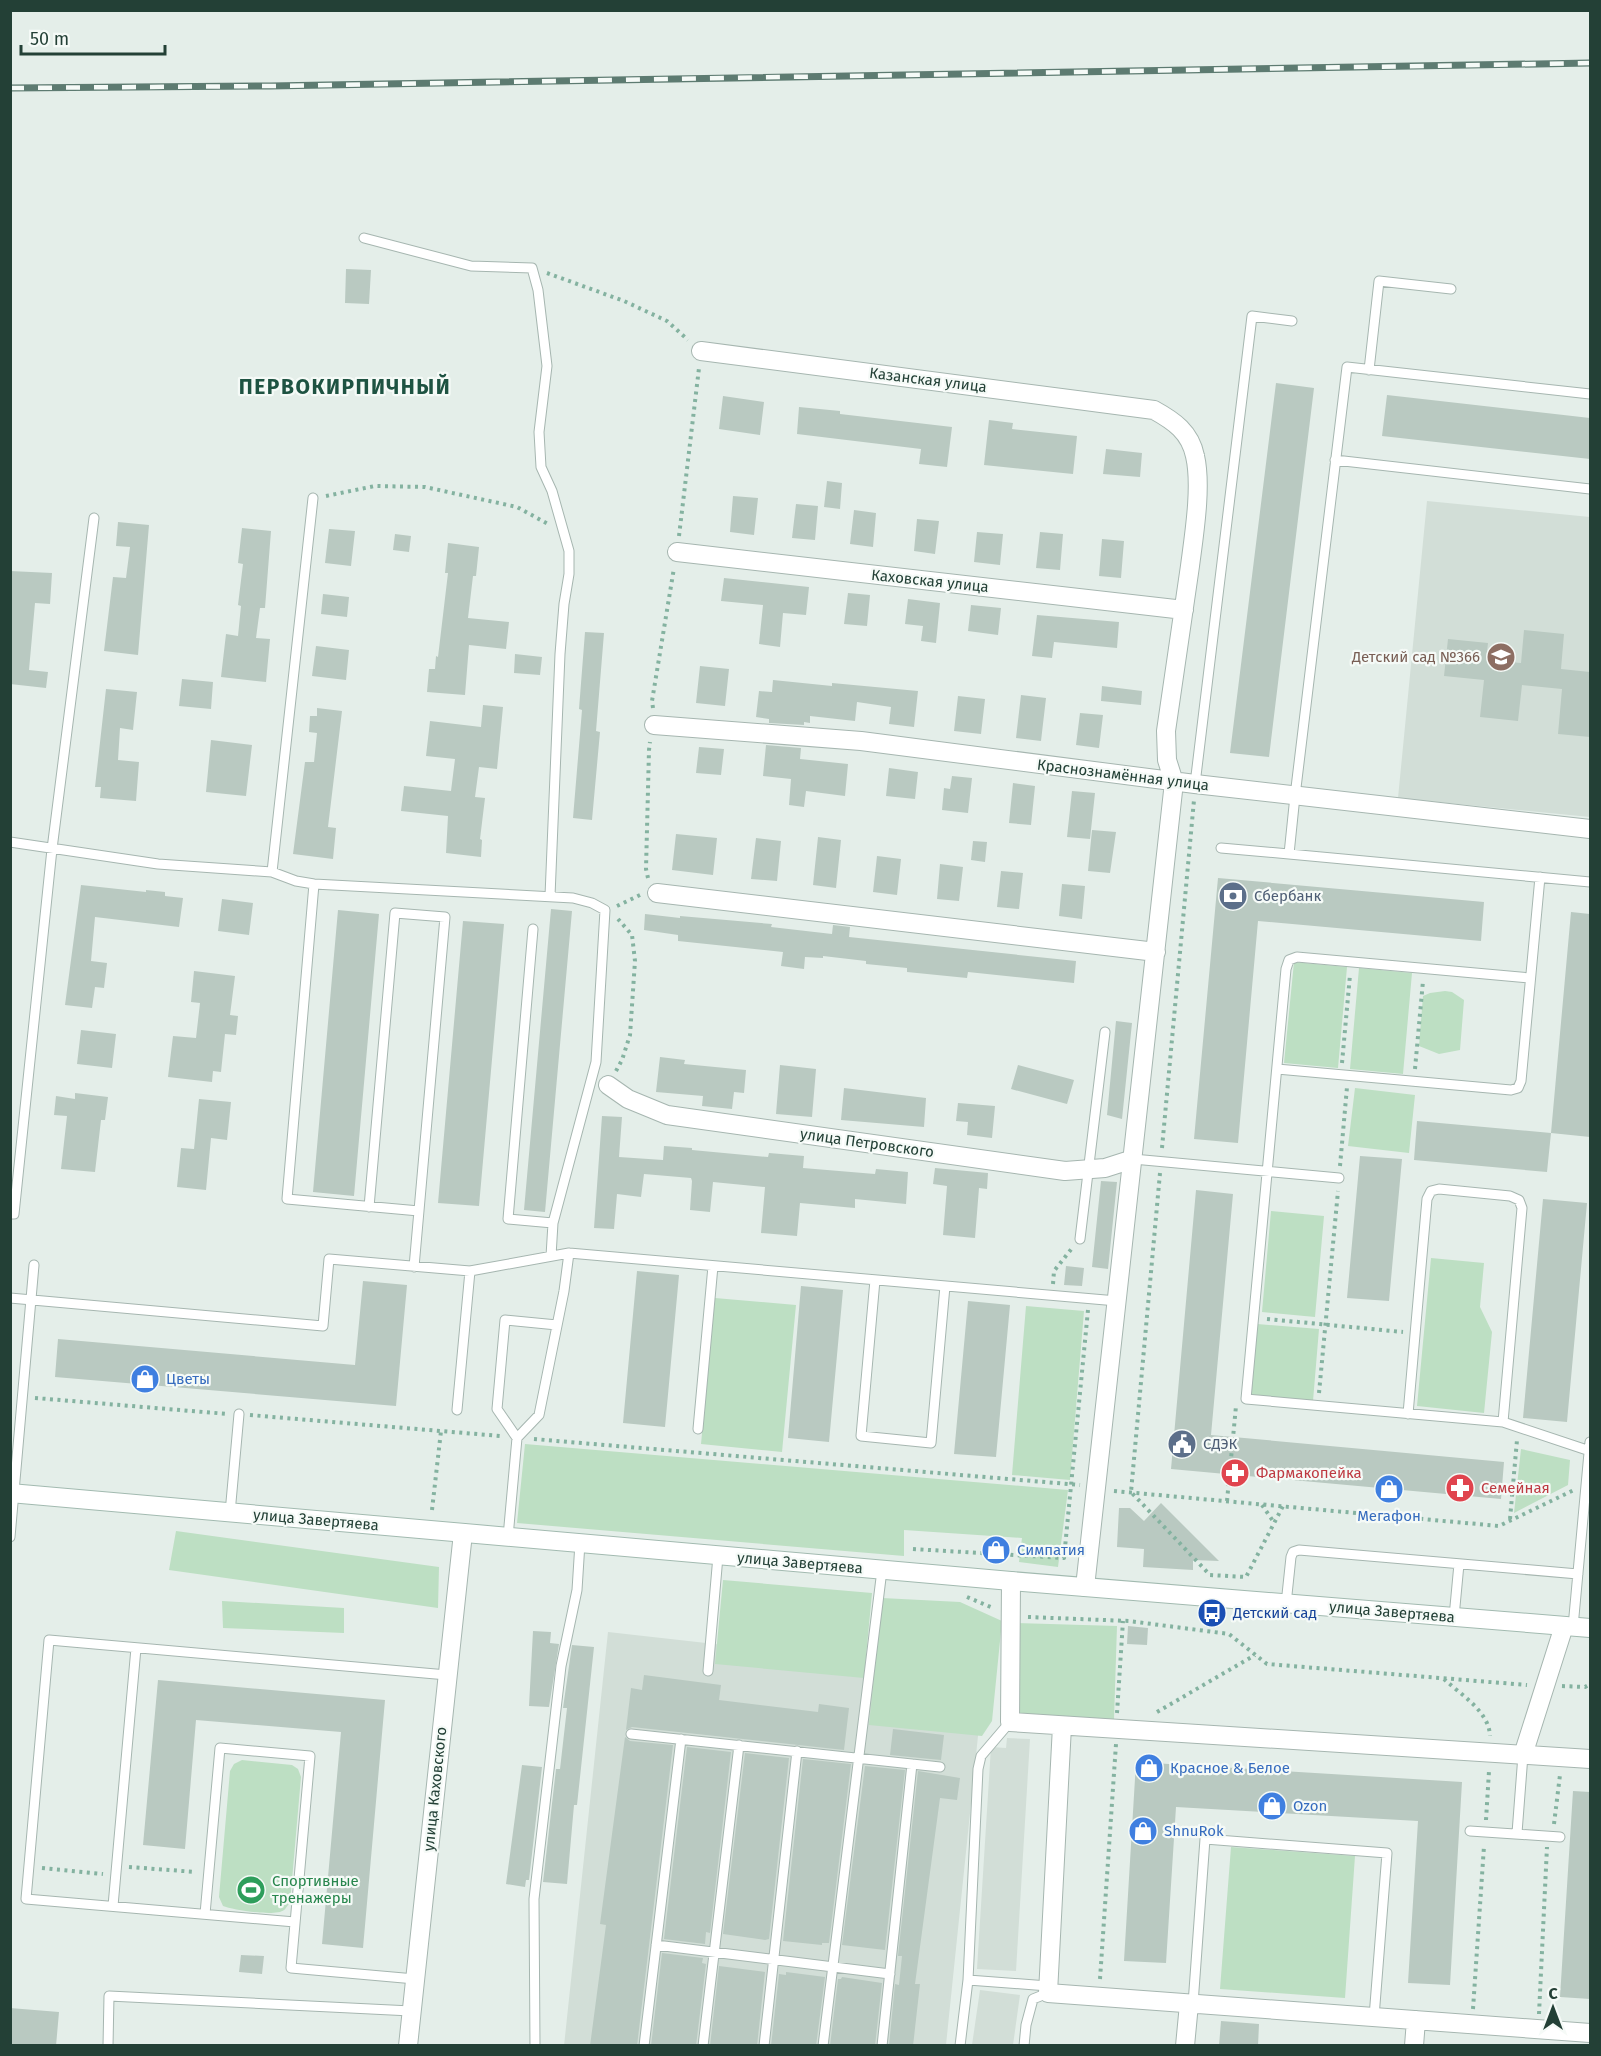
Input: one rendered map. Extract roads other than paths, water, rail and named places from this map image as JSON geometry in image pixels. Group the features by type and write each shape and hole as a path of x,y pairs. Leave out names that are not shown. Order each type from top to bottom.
{"street":[{"name":"Казанская улица","path":"701,351 1154,410 1175,422 1190,440 1196,457 1195,530 1184,610"},
{"name":"Каховская улица","path":"677,552 1184,610"},
{"path":"1085,1587 1174,782 1167,760 1166,730 1184,610"},
{"name":"Краснознамённая улица","path":"654,725 861,741 1174,782 1590,829"},
{"path":"657,893 1156,952"},
{"name":"улица Петровского","path":"608,1085 628,1099 667,1115 1065,1171 1105,1168 1133,1159"},
{"name":"улица Завертяева","path":"12,1493 718,1556 1576,1627"},
{"name":"улица Каховского","path":"408,2046 463,1533"},
{"path":"1011,1581 1010,1722 1590,1759"},
{"path":"1523,1755 1545,1686 1576,1627"},
{"path":"1062,1726 1048,1989 1099,1997 1590,2033"},
{"path":"1185,2046 1191,2004"},
{"path":"1414,2046 1416,2020"}],"lane":[{"path":"364,238 471,266 532,268 537,290 546,366 539,452 541,466 552,491 569,551 569,574 560,654 550,896"},
{"path":"1369,370 1379,280 1451,289"},
{"path":"1195,784 1252,316 1292,321"},
{"path":"1289,854 1347,367 1590,394"},
{"path":"1335,460 1590,489"},
{"path":"272,872 313,498"},
{"path":"10,1214 14,1214 52,849 94,518"},
{"path":"10,842 158,864 272,872 296,881 314,884 573,898 592,903 605,910 596,1062 553,1223 550,1256"},
{"path":"1221,848 1590,882"},
{"path":"1277,1069 1511,1090 1518,1088 1521,1081 1540,877"},
{"path":"314,884 287,1199 419,1211"},
{"path":"369,1207 395,913 445,917 414,1267"},
{"path":"533,929 508,1219 553,1223"},
{"path":"1530,978 1297,957 1289,960 1286,969 1246,1399 1503,1422 1590,1448 1578,1574 1576,1627"},
{"path":"1080,1239 1105,1032"},
{"path":"1133,1159 1339,1178"},
{"path":"1408,1414 1427,1199 1431,1191 1440,1189 1510,1196 1519,1200 1522,1208 1503,1422"},
{"path":"10,1298 323,1326 329,1259 470,1271 569,1253 1117,1301"},
{"path":"508,1537 517,1437 539,1415 569,1253"},
{"path":"10,1537 12,1493 34,1265"},
{"path":"698,1429 713,1266"},
{"path":"457,1410 470,1271"},
{"path":"875,1280 861,1436 919,1442 931,1443 945,1286"},
{"path":"517,1437 497,1409 505,1320 557,1325"},
{"path":"230,1513 239,1414"},
{"path":"535,2046 534,1899 561,1666 577,1590 580,1544"},
{"path":"1286,1604 1291,1557 1293,1552 1299,1550 1578,1574"},
{"path":"708,1671 718,1556"},
{"path":"1454,1617 1459,1564"},
{"path":"823,2046 882,1570"},
{"path":"296,1922 26,1899 49,1640 447,1675"},
{"path":"113,1906 135,1648"},
{"path":"960,2046 968,1980 978,1769 981,1756 1010,1722"},
{"path":"631,1734 940,1767"},
{"path":"644,2046 681,1739"},
{"path":"703,2046 739,1745"},
{"path":"205,1914 219,1748 310,1756 291,1968 415,1979"},
{"path":"764,2046 796,1752"},
{"path":"1517,1833 1523,1755"},
{"path":"882,2046 912,1764"},
{"path":"1470,1831 1560,1837"},
{"path":"1191,2004 1205,1839 1387,1853 1374,2017"},
{"path":"656,1945 890,1974"},
{"path":"968,1980 1048,1989"},
{"path":"1024,2046 1026,2025 1033,1999 1048,1989"},
{"path":"108,2046 109,1996 411,2011"}],"railway":[{"path":"10,88 270,86 1590,63"}],"place":[{"name":"Детский сад №366","path":"1501,657"},
{"name":"Сбербанк","path":"1233,896"},
{"name":"Цветы","path":"145,1379"},
{"name":"СДЭК","path":"1182,1444"},
{"name":"Фармакопейка","path":"1235,1473"},
{"name":"Семейная","path":"1460,1488"},
{"name":"Мегафон","path":"1389,1489"},
{"name":"Симпатия","path":"996,1550"},
{"name":"Детский сад","path":"1212,1613"},
{"name":"Красное & Белое","path":"1149,1768"},
{"name":"Ozon","path":"1272,1806"},
{"name":"ShnuRok","path":"1143,1831"},
{"name":"Спортивные тренажеры","path":"251,1890"}],"district":[{"name":"ПЕРВОКИРПИЧНЫЙ","path":"345,387"}]}
